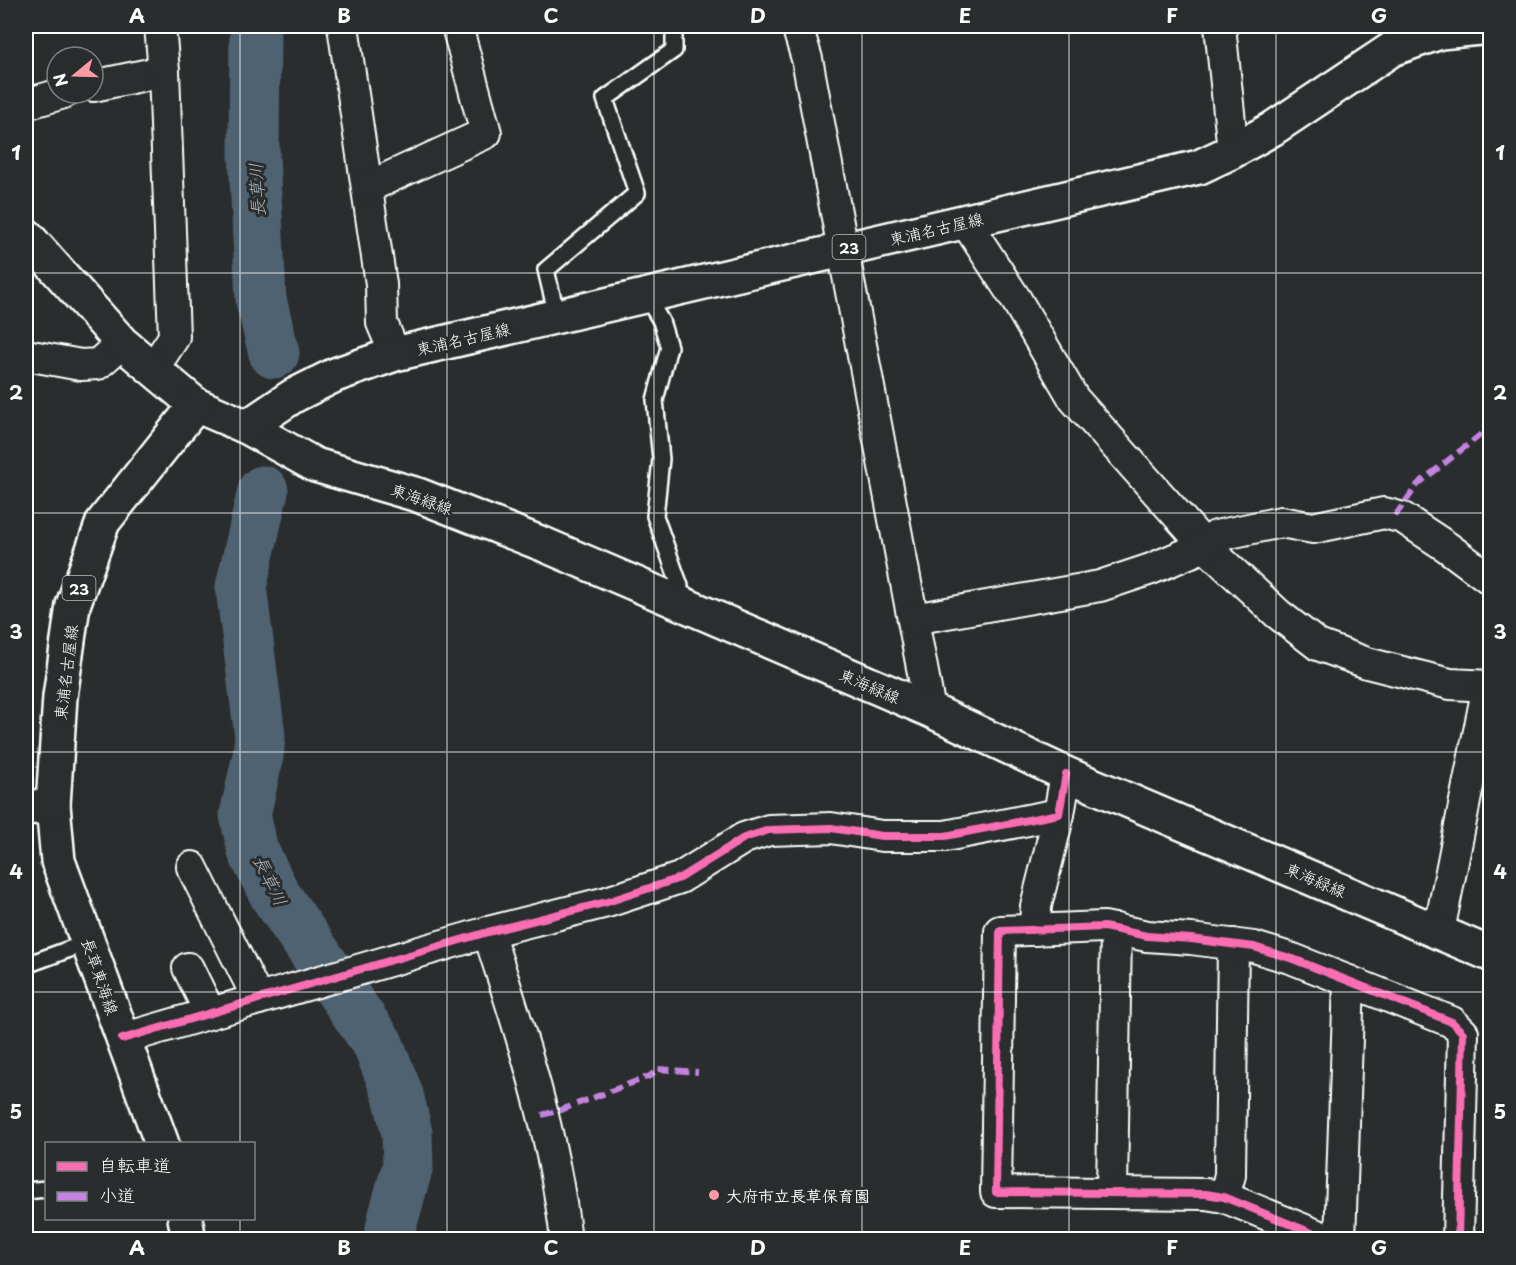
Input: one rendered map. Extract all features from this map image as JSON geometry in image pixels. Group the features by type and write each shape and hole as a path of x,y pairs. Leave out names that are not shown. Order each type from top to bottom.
{"main road":[{"name":"東浦名古屋線","path":"247,427 293,396 335,375 395,354 1199,167 1233,151 1308,107 1343,80 1392,49 1440,32 1491,27"},
{"path":"26,235 122,343 196,405 247,427"},
{"name":"東浦名古屋線","path":"39,807 60,697 73,605 103,522 196,405"},
{"name":"東海緑線","path":"247,427 315,465 417,495 545,545 930,710 1066,774 1491,954"},
{"name":"長草東海線","path":"39,807 162,1142"},
{"path":"185,1220 189,1239"}],"street":[{"path":"153,369 174,337 164,71 160,26"},
{"path":"343,26 381,284 382,323 395,354"},
{"path":"368,187 486,133 457,26"},
{"path":"797,26 807,59 930,710"},
{"path":"1220,26 1233,151"},
{"path":"105,83 164,71"},
{"path":"26,104 45,98"},
{"path":"965,221 1017,302 1074,399 1205,546 1278,614 1318,645 1366,663 1450,684 1489,686 1439,931"},
{"path":"26,355 81,365 98,364 122,343"},
{"path":"913,619 1100,586 1151,569 1205,546 1216,536 1281,522 1313,528 1384,513 1402,519 1447,547 1491,579"},
{"path":"1035,930 1036,906 1059,814 1066,774"},
{"path":"122,1039 488,932 607,902 680,878 744,838 769,830 831,828 882,836 945,836 1059,814"},
{"path":"192,867 258,999"},
{"path":"1329,1239 1224,1197 1206,1194 996,1192 999,931 1104,927 1147,936 1254,946 1293,959 1452,1022 1463,1033 1458,1239"},
{"path":"1112,1193 1116,930"},
{"path":"488,932 522,1038 546,1128 566,1239"},
{"path":"1224,1197 1230,1175 1233,944"},
{"path":"188,968 210,1013"},
{"path":"1340,1239 1349,981"}],"lane":[{"path":"557,316 546,270 637,193 605,99 674,50 674,26"},
{"path":"650,294 652,306 661,321 669,347 655,400 661,459 655,516 680,586 675,601"},
{"path":"26,965 89,942"},
{"path":"26,1191 45,1189"}],"waterway":[{"name":"長草川","path":"255,26 254,155 261,300 274,353"},
{"name":"長草川","path":"263,491 241,587 260,736 245,815 253,851 275,895 378,1044 398,1095 407,1133 408,1165 389,1240"}],"marked path":[{"path":"1395,516 1418,484 1484,432 1490,412"},
{"path":"542,1115 650,1076 658,1069 698,1072"}],"cycle path":[{"path":"122,1039 488,932 607,902 680,878 744,838 769,830 831,828 882,836 945,836 1059,814 1066,774"},
{"path":"1329,1240 1224,1197 1206,1194 996,1192 1000,931 1104,927 1147,936 1254,947 1293,959 1452,1022 1463,1033 1458,1240"}],"place":[{"name":"大府市立長草保育園","path":"714,1195"}]}
